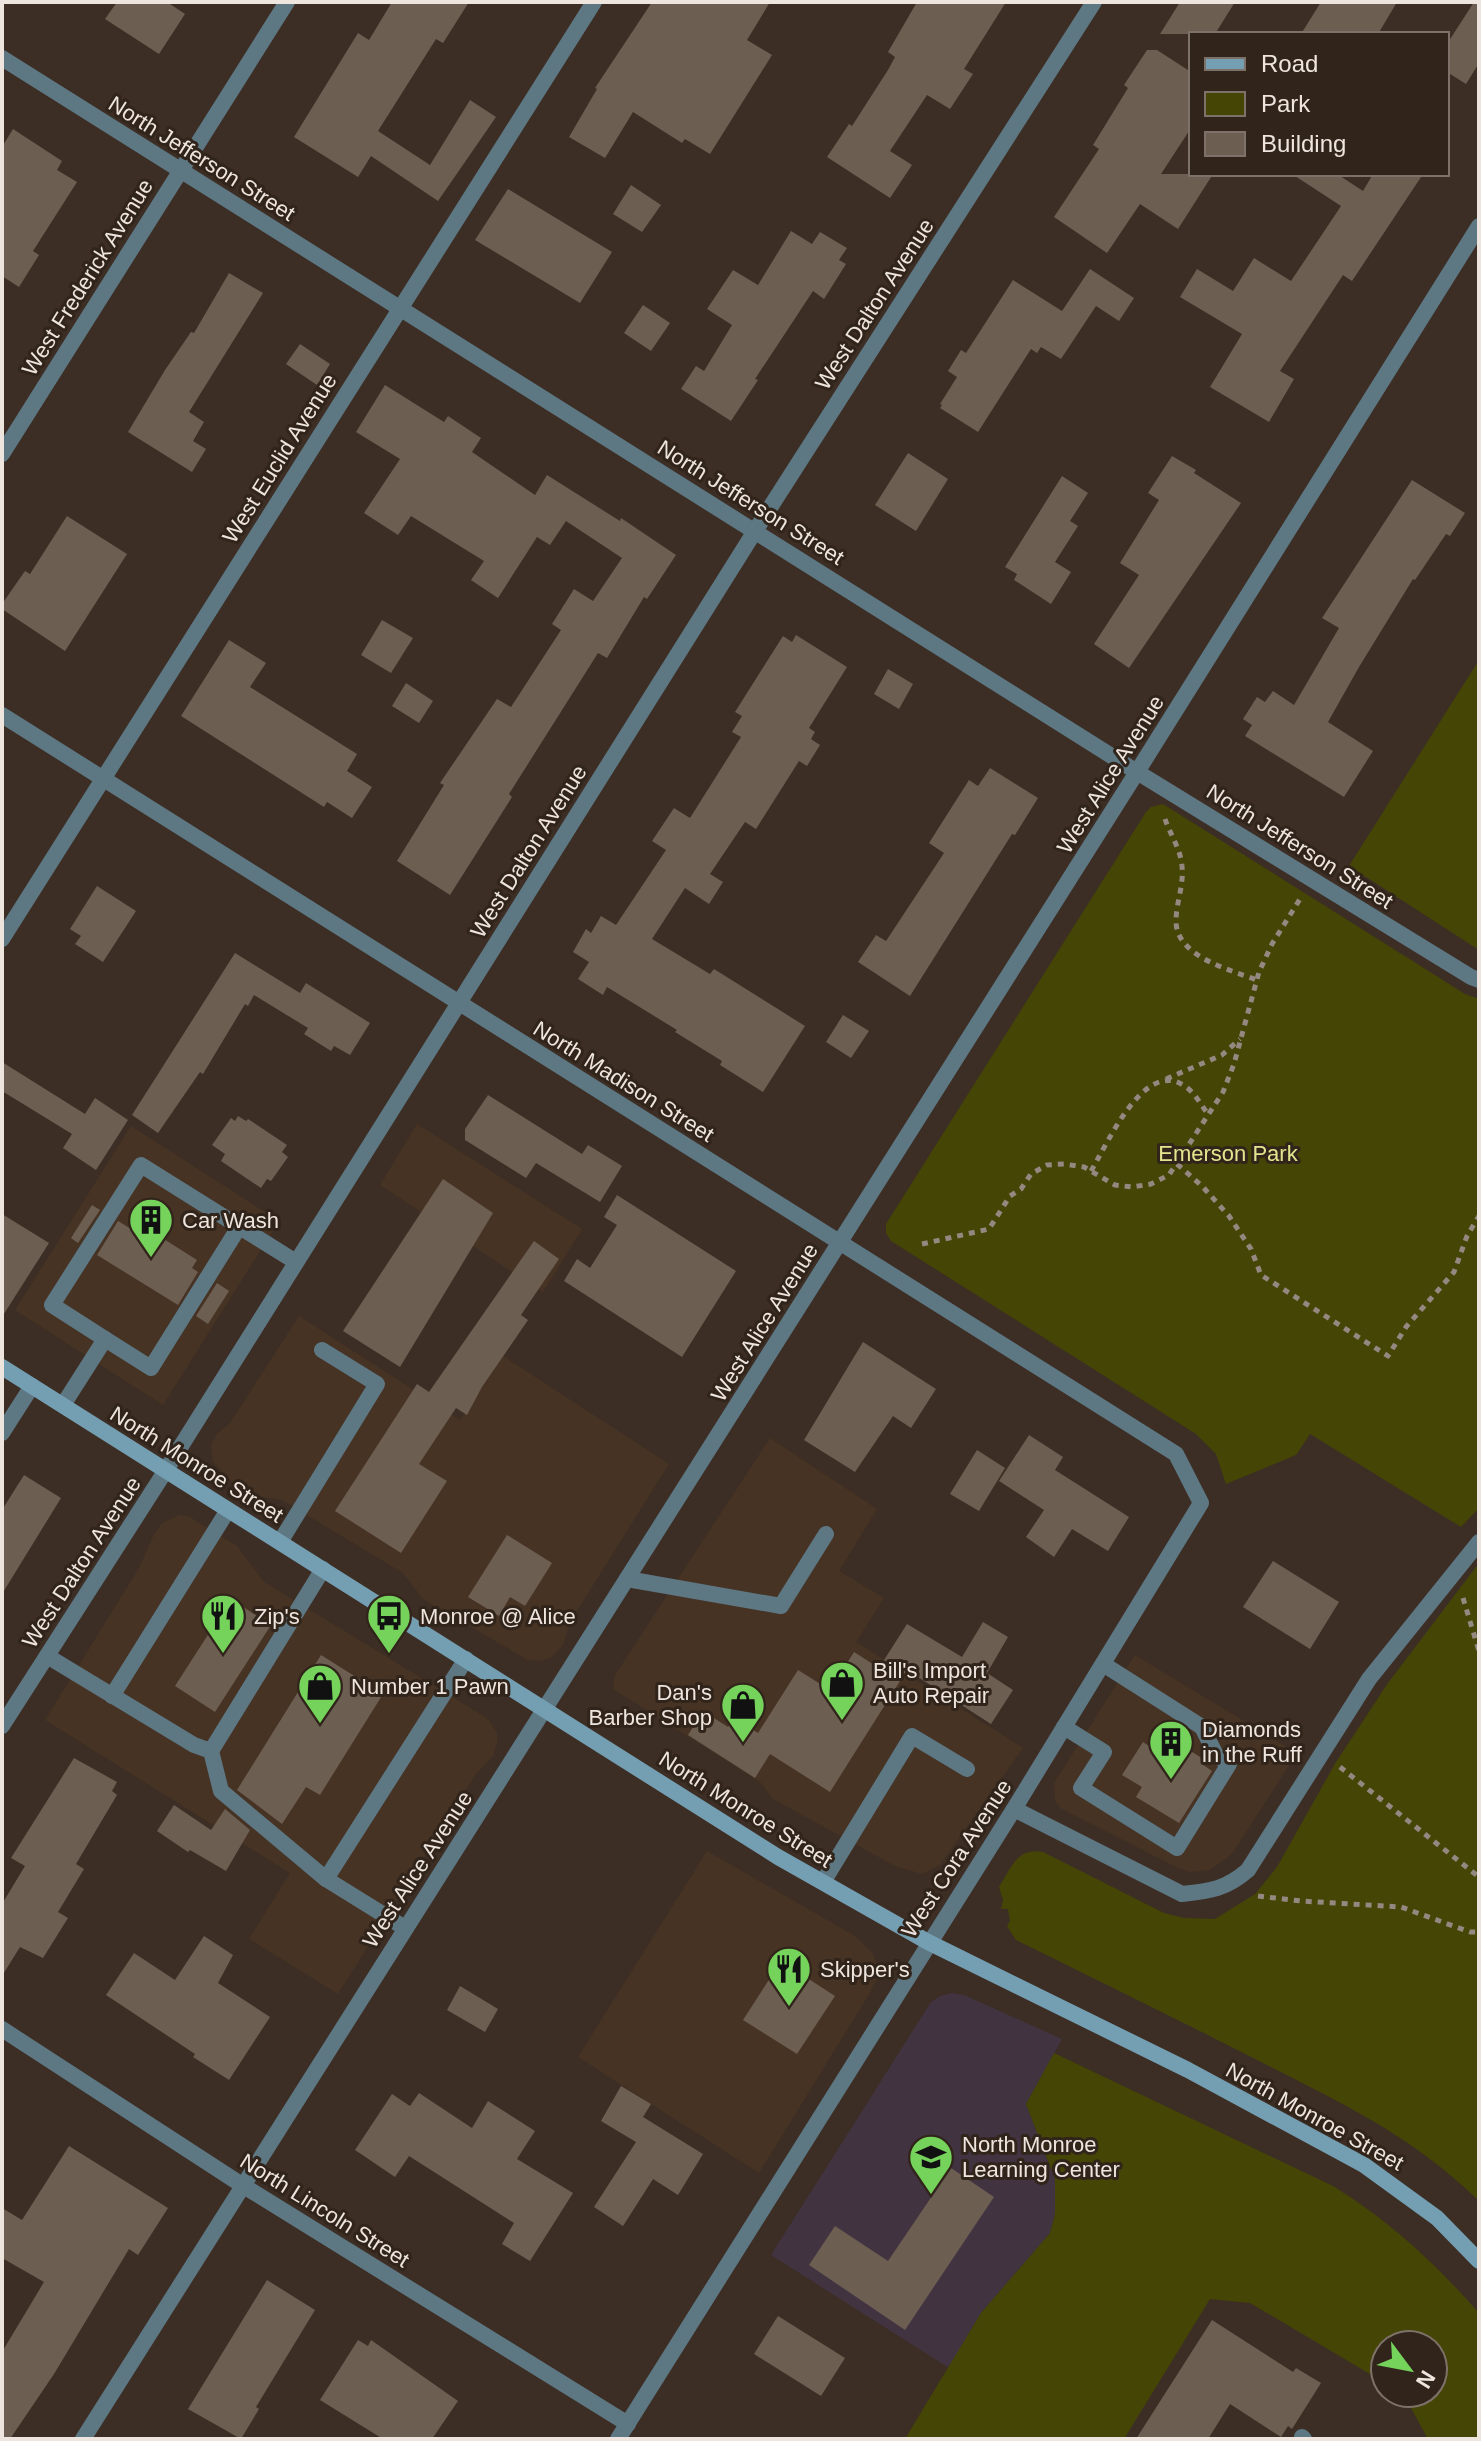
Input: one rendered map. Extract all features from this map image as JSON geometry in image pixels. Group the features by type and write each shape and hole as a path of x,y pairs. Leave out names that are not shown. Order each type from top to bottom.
{"main road":[{"name":"North Monroe Street","path":"2,1367 778,1857 928,1942 1188,2070 1364,2165 1437,2218 1479,2261"}],"street":[{"name":"West Frederick Avenue","path":"2,454 287,2"},
{"name":"West Euclid Avenue","path":"2,939 594,2"},
{"name":"West Dalton Avenue","path":"4,1718 166,1470 755,531 1094,2"},
{"name":"North Jefferson Street","path":"2,58 1137,772 1479,980"},
{"name":"West Alice Avenue","path":"83,2439 1479,226"},
{"name":"North Madison Street","path":"2,715 1176,1454 1201,1503"},
{"path":"239,1227 151,1368 52,1305 141,1165 296,1262"},
{"path":"63,1405 105,1339"},
{"path":"280,1542 377,1384 322,1350"},
{"path":"2,1433 32,1386"},
{"name":"West Cora Avenue","path":"618,2439 1014,1809 1201,1503"},
{"path":"112,1696 228,1510"},
{"path":"627,1579 781,1606 826,1534"},
{"path":"1014,1809 1182,1894 1207,1892 1231,1885 1248,1870 1369,1679 1479,1542"},
{"path":"323,1569 211,1751 221,1791 326,1879 405,1928"},
{"path":"47,1656 194,1745 211,1751"},
{"path":"326,1879 466,1659"},
{"path":"1064,1727 1104,1752 1081,1788 1177,1848 1229,1764 1216,1755 1202,1727 1103,1664"},
{"path":"823,1882 912,1736 967,1769"},
{"name":"North Lincoln Street","path":"2,2029 242,2185 628,2424"}],"path":[{"path":"1161,807 1182,863 1181,897 1176,922 1181,938 1193,951 1217,965 1257,980"},
{"path":"922,1244 989,1229 1010,1196 1021,1189 1031,1174 1047,1165 1064,1164 1091,1171 1115,1185 1132,1187 1151,1184 1169,1175 1223,1092 1257,980 1272,944 1302,896"},
{"path":"1091,1171 1138,1095 1151,1084 1222,1055 1241,1039"},
{"path":"1166,1079 1183,1085 1208,1114"},
{"path":"1177,1164 1229,1216 1251,1249 1261,1275 1388,1356 1406,1327 1454,1272 1467,1236 1479,1216"},
{"path":"1462,1593 1479,1651"},
{"path":"1339,1767 1479,1877"},
{"path":"1258,1896 1401,1907 1470,1932 1479,1932"}],"shaded area":[{"path":"417,1124 582,1229 543,1292 380,1185"},
{"path":"131,1126 279,1221 163,1405 15,1310"},
{"path":"299,1316 460,1420 503,1356 669,1464 570,1622 563,1645 552,1657 541,1661 528,1660 423,1599 403,1573 282,1500 254,1496 233,1483 213,1462 211,1445 217,1434 230,1423"},
{"path":"770,1438 877,1509 839,1571 884,1598 856,1642 1023,1748 940,1865 922,1874 895,1866 773,1799 760,1782 613,1689 615,1675"},
{"path":"179,1515 190,1517 237,1546 264,1582 482,1715 497,1733 493,1756 476,1774 338,1994 249,1939 290,1873 45,1720 139,1568 154,1534 162,1523"},
{"path":"1135,1655 1297,1753 1232,1854 1210,1870 1190,1872 1178,1868 1060,1808 1055,1801 1054,1783"},
{"path":"707,1851 855,1936 873,1954 876,1962 877,1978 871,1991 759,2173 578,2057"},
{"name":"North Monroe Learning Center","path":"952,1993 964,1995 1062,2039 1026,2104 1055,2179 1055,2214 1050,2233 981,2313 949,2368 771,2255 931,2002"}],"green space":[{"path":"1479,660 1479,950 1349,866"},
{"name":"Emerson Park","path":"1163,804 1465,994 1479,999 1479,1508 1461,1527 1310,1434 1296,1455 1226,1484 1216,1454 1196,1434 891,1241 886,1233 886,1224 1146,812"},
{"path":"1479,1563 1479,2201 1429,2158 1377,2123 1016,1940 1007,1926 1010,1921 1008,1909 1001,1909 1003,1900 999,1887 1016,1860 1034,1851 1043,1852 1164,1913 1184,1918 1215,1919 1255,1894 1277,1867 1336,1762 1388,1683"},
{"path":"1054,2053 1333,2186 1374,2214 1411,2244 1479,2313 1479,2439 1428,2439 1412,2409 1449,2409 1449,2329 1369,2329 1369,2374 1250,2303 1210,2299 1124,2439 905,2439 981,2313 1050,2233 1055,2214 1055,2179 1026,2104"}],"building":[{"path":"117,2 167,2 185,14 159,54 105,19"},
{"path":"392,2 469,2 443,43 436,39 378,131 430,165 470,100 496,117 438,201 371,156 358,177 294,137 358,33 369,40"},
{"path":"652,2 770,2 747,40 772,55 710,154 685,139 682,143 633,112 605,158 569,137 595,88"},
{"path":"917,2 1006,2 964,69 973,74 950,109 927,95 890,151 912,165 890,198 827,157 849,124 852,126 888,70 895,57 888,52"},
{"path":"1180,2 1235,2 1216,32 1160,34"},
{"path":"1321,2 1397,2 1379,32 1302,32"},
{"path":"1474,2 1479,2 1479,63 1466,84 1449,73 1449,41"},
{"path":"1147,50 1157,50 1189,71 1189,131 1161,174 1212,176 1178,229 1140,204 1107,253 1054,217 1099,149 1093,145 1128,88 1124,85"},
{"path":"13,129 62,161 57,170 77,182 33,251 39,255 19,287 2,276 2,147"},
{"path":"1295,176 1340,176 1363,191 1372,176 1422,176 1352,281 1343,275 1280,371 1294,379 1269,422 1210,387 1242,334 1180,297 1197,269 1233,291 1254,258 1291,281 1341,206"},
{"path":"631,185 661,205 642,232 613,214"},
{"path":"508,189 612,252 580,303 475,240"},
{"path":"791,231 812,244 820,232 847,248 839,260 846,264 824,299 813,291 731,421 681,389 696,366 704,371 732,325 707,309 733,270 758,285"},
{"path":"1090,269 1134,298 1119,321 1096,306 1061,359 1041,347 1037,353 1031,349 978,432 940,408 957,377 948,371 961,350 966,353 1013,280 1062,311"},
{"path":"229,273 263,293 189,412 204,422 193,441 206,449 192,472 128,432 165,370 191,332 194,333"},
{"path":"643,305 670,323 651,351 624,333"},
{"path":"300,344 330,364 317,385 286,364"},
{"path":"385,385 444,422 448,416 481,438 472,452 535,495 547,475 620,521 621,518 676,555 647,599 644,597 607,658 598,653 450,895 397,861 444,785 440,783 497,699 511,707 561,630 552,624 574,589 593,601 622,558 566,521 550,545 537,537 498,598 471,580 484,561 411,516 398,535 364,513 400,459 356,432"},
{"path":"908,453 948,479 916,531 875,505"},
{"path":"1172,456 1241,503 1129,668 1094,644 1139,575 1120,563 1159,500 1148,493"},
{"path":"1062,476 1088,493 1070,521 1078,526 1055,562 1071,572 1051,604 1014,580 1017,574 1005,567"},
{"path":"1412,480 1465,513 1450,536 1446,534 1413,579 1328,722 1373,751 1344,797 1245,736 1252,725 1243,719 1257,697 1265,702 1273,691 1294,705 1339,628 1322,618"},
{"path":"67,516 127,554 65,651 2,609 2,604 25,571 30,574"},
{"path":"382,620 413,638 391,673 361,655"},
{"path":"796,635 847,667 809,728 815,732 811,739 820,745 807,766 799,761 756,829 745,822 710,874 723,882 709,904 685,888 652,939 710,974 714,969 805,1026 763,1092 720,1065 722,1061 675,1032 677,1030 607,987 603,995 578,979 589,962 573,952 586,929 591,933 601,916 616,925 666,850 652,841 674,808 690,818 741,737 732,732 742,716 735,712 783,636 792,642"},
{"path":"229,640 266,663 250,687 357,754 347,771 372,787 352,818 327,802 324,807 181,716"},
{"path":"888,669 913,684 899,709 874,694"},
{"path":"406,683 433,701 419,723 392,706"},
{"path":"990,768 1038,798 910,996 858,962 876,935 886,941 944,853 929,843 969,780 978,786"},
{"path":"97,886 136,911 103,962 75,944 81,936 70,929"},
{"path":"235,953 300,993 306,983 370,1023 350,1055 334,1046 331,1051 304,1034 308,1028 254,995 248,1006 245,1004 203,1074 200,1072 158,1133 132,1115"},
{"path":"843,1015 869,1031 851,1058 826,1042"},
{"path":"2,1062 85,1114 95,1098 128,1120 96,1170 63,1148 72,1134 2,1091"},
{"path":"488,1095 582,1154 588,1145 622,1166 600,1202 536,1163 526,1178 465,1140 465,1129"},
{"path":"238,1116 246,1121 248,1119 287,1145 282,1152 288,1157 271,1181 267,1179 261,1188 221,1161 225,1154 212,1145 231,1118 235,1121"},
{"path":"443,1179 493,1213 400,1367 343,1331"},
{"path":"617,1195 736,1271 682,1357 564,1281 577,1259 590,1268 617,1225 604,1217"},
{"path":"92,1205 100,1210 78,1243 71,1238"},
{"path":"2,1214 49,1243 2,1317"},
{"path":"118,1221 154,1243 159,1236 197,1260 192,1268 198,1272 178,1305 97,1255"},
{"path":"534,1241 559,1259 521,1315 528,1320 482,1387 467,1415 456,1408 419,1464 447,1481 401,1553 335,1511 417,1384 429,1392"},
{"path":"217,1283 229,1291 208,1324 196,1316"},
{"path":"863,1342 936,1389 911,1428 893,1416 855,1472 804,1440"},
{"path":"1029,1435 1063,1457 1055,1470 1129,1517 1108,1551 1072,1529 1054,1557 1026,1537 1044,1510 999,1481"},
{"path":"977,1450 1005,1468 979,1511 950,1494"},
{"path":"24,1475 61,1498 2,1594 2,1510"},
{"path":"507,1535 552,1563 525,1606 510,1597 499,1616 468,1597"},
{"path":"1273,1561 1339,1602 1310,1649 1243,1607"},
{"name":"Zip's","path":"231,1599 271,1625 215,1712 175,1686"},
{"path":"983,1622 1008,1637 987,1673 1013,1690 991,1724 907,1670 830,1792 770,1754 755,1778 688,1735 703,1711 728,1727 734,1718 758,1733 798,1670 830,1690 854,1652 879,1668 907,1624 962,1657"},
{"name":"Number 1 Pawn","path":"321,1655 383,1694 320,1795 306,1787 282,1824 237,1790"},
{"name":"Diamonds in the Ruff","path":"1168,1737 1205,1760 1202,1764 1212,1771 1179,1823 1136,1797 1142,1787 1122,1775 1143,1742 1158,1752"},
{"path":"74,1758 117,1782 112,1791 117,1795 76,1864 84,1869 58,1912 68,1918 43,1958 20,1947 2,1976 2,1904 25,1866 11,1858"},
{"path":"174,1805 211,1830 225,1809 250,1830 226,1871 190,1850 188,1852 157,1831"},
{"path":"204,1936 233,1955 218,1983 270,2017 229,2080 106,1995 134,1953 175,1980"},
{"name":"Skipper's","path":"781,1961 835,1996 797,2054 743,2020"},
{"path":"460,1986 498,2009 485,2032 447,2010"},
{"path":"621,2086 651,2104 643,2117 703,2154 678,2195 653,2179 623,2226 594,2207 636,2142 601,2121"},
{"path":"419,2093 472,2128 488,2101 535,2131 517,2159 573,2193 530,2261 502,2244 514,2223 409,2156 395,2177 355,2150 392,2094 410,2106"},
{"path":"69,2146 168,2208 138,2255 129,2249 54,2374 10,2439 2,2439 2,2352 44,2282 2,2258 2,2208 22,2220"},
{"path":"951,2168 994,2197 905,2330 809,2265 835,2226 888,2261"},
{"path":"267,2280 315,2310 256,2407 259,2409 241,2439 188,2409"},
{"path":"778,2316 845,2358 821,2396 754,2354"},
{"path":"1212,2320 1293,2372 1296,2368 1321,2383 1292,2429 1288,2426 1281,2437 1230,2404 1208,2439 1136,2439"},
{"path":"358,2340 368,2346 371,2340 458,2401 432,2439 383,2439 320,2400"}],"place":[{"name":"Car Wash","path":"151,1259"},
{"name":"Zip's","path":"223,1655"},
{"name":"Monroe @ Alice","path":"389,1655"},
{"name":"Bill's Import Auto Repair","path":"842,1722"},
{"name":"Number 1 Pawn","path":"320,1725"},
{"name":"Dan's Barber Shop","path":"743,1744"},
{"name":"Diamonds in the Ruff","path":"1171,1781"},
{"name":"Skipper's","path":"789,2008"},
{"name":"North Monroe Learning Center","path":"931,2196"}]}
